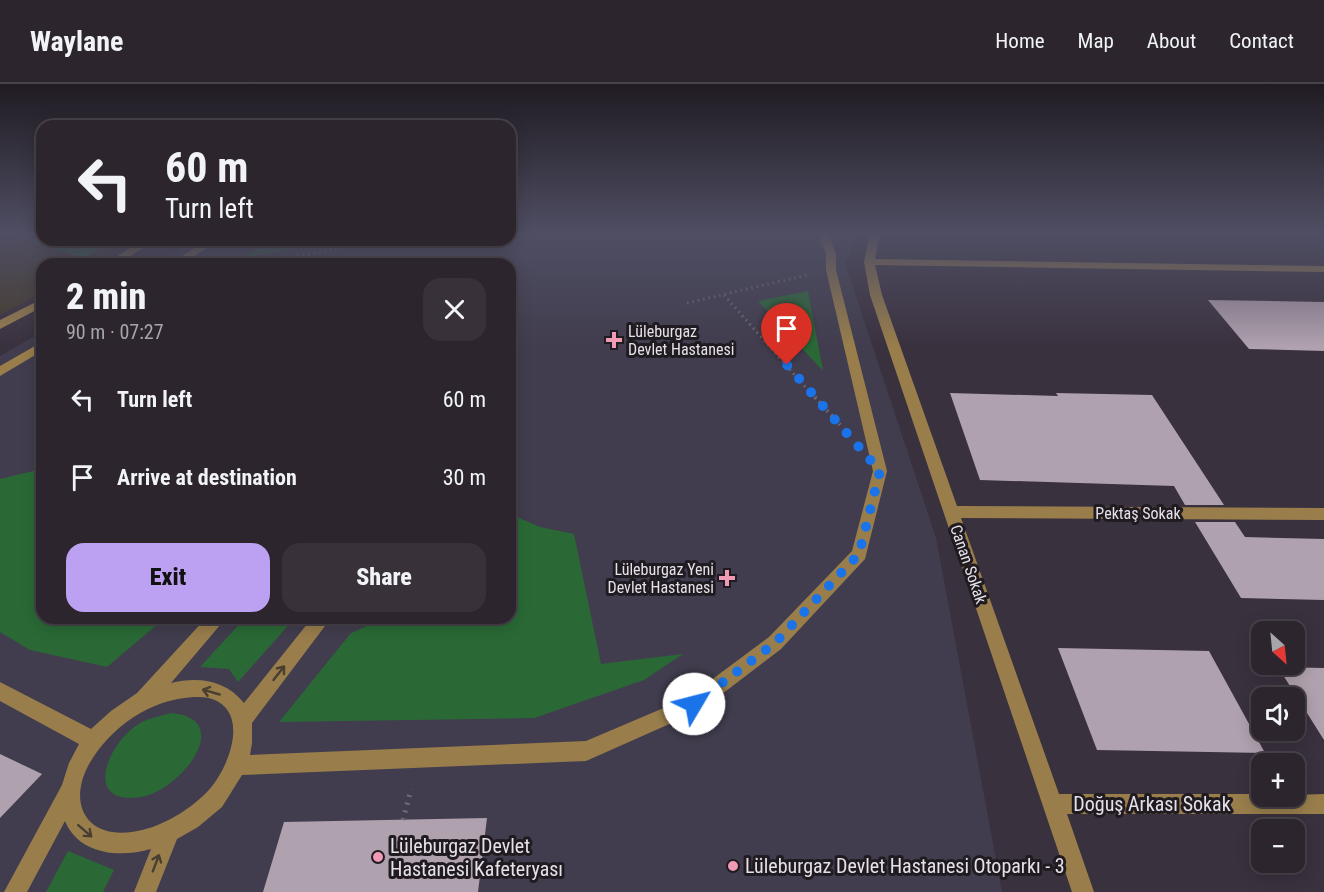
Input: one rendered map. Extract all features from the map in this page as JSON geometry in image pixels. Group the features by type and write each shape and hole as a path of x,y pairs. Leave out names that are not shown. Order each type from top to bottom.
{"street":[{"path":"237,765 586,751 694,704 775,643 859,554 880,471 831,271"},
{"name":"Canan Sokak","path":"871,271 876,295 1083,892"},
{"path":"0,325 36,305"},
{"path":"0,372 36,350"},
{"name":"Pektaş Sokak","path":"951,512 1324,514"},
{"path":"141,702 212,624"},
{"path":"243,719 317,624"},
{"path":"15,892 69,792 77,766 93,741 115,719 141,702 168,692 194,688 216,692 233,702 243,719 244,741 237,765 221,792 197,815 168,833 136,843 107,844 85,834 72,816 69,792"},
{"path":"0,691 93,741"},
{"name":"Doğuş Arkası Sokak","path":"1052,804 1324,804"},
{"path":"145,892 168,833"}],"path":[{"path":"687,303 828,271"},
{"path":"724,294 841,427"}],"shaded area":[{"path":"0,271 36,271 36,296 0,315"},
{"name":"Lüleburgaz Yeni Devlet Hastanesi","path":"516,271 848,271 936,538 1002,892 0,892 0,356 36,335 36,624 516,624"}],"green space":[{"path":"808,291 823,371 758,301"},
{"path":"36,470 36,624 158,624 107,667 30,650 0,632 0,479"},
{"path":"516,517 540,527 574,534 601,664 683,654 644,680 534,718 279,722 351,633 371,624 516,624"},
{"path":"239,624 290,624 238,682 229,669 200,667"},
{"path":"171,713 190,718 200,728 201,741 185,769 156,792 141,797 122,797 111,792 106,783 106,770 110,757 118,744 140,723"},
{"path":"68,851 114,870 103,892 46,892"}],"building":[{"path":"1208,300 1324,302 1324,351 1249,349"},
{"path":"950,393 1058,396 1056,393 1152,395 1224,505 1185,505 1174,486 980,480"},
{"path":"1195,522 1235,522 1245,537 1324,539 1324,600 1241,598"},
{"path":"1058,648 1209,651 1251,728 1251,741 1258,741 1265,753 1097,750"},
{"path":"1305,668 1324,668 1324,740 1305,710 1305,687 1291,687 1283,675 1305,675"},
{"path":"0,754 42,774 0,818"},
{"name":"Lüleburgaz Devlet Hastanesi Kafeteryası","path":"487,818 478,892 263,892 284,822"}],"place":[{"name":"Lüleburgaz Devlet Hastanesi","path":"614,340"},
{"name":"Lüleburgaz Yeni Devlet Hastanesi","path":"727,578"},
{"name":"Lüleburgaz Devlet Hastanesi Kafeteryası","path":"378,857"},
{"name":"Lüleburgaz Devlet Hastanesi Otoparkı - 3","path":"733,866"}],"route":[{"path":"694,704 775,643 859,554 880,471 787,365"}]}
